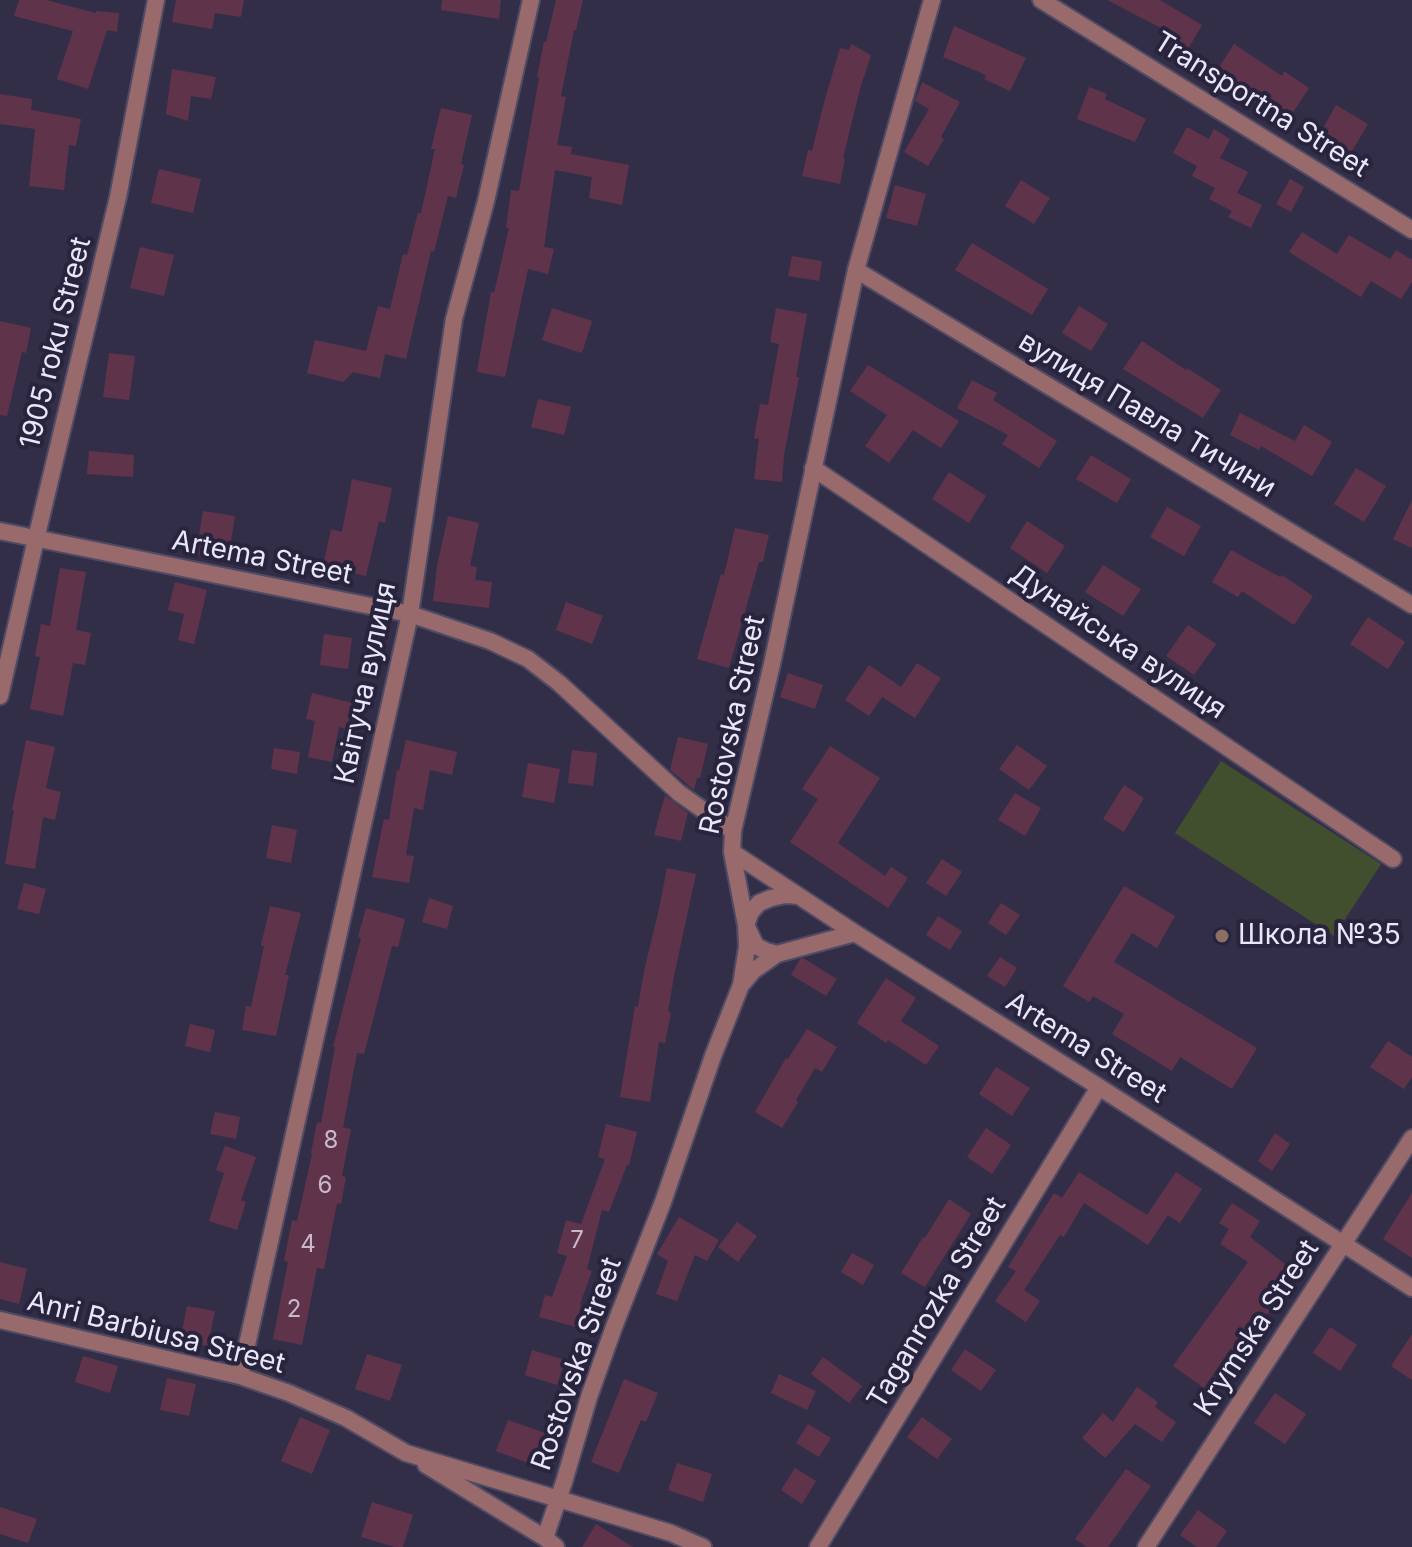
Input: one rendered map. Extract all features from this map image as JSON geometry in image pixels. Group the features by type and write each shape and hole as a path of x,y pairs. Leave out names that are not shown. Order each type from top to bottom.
{"street":[{"name":"1905 roku Street","path":"0,696 118,197 156,0"},
{"name":"Квітуча вулиця","path":"240,1376 410,614 454,319 486,201 531,0"},
{"name":"Rostovska Street","path":"551,1542 558,1499 589,1397 741,985 746,962 746,925 732,852 733,831 856,270 932,0"},
{"name":"Transportna Street","path":"1041,0 1412,230"},
{"name":"вулиця Павла Тичини","path":"856,270 1412,605"},
{"name":"Дунайська вулиця","path":"813,468 1393,859"},
{"name":"Artema Street","path":"0,531 410,614 490,641 528,659 559,683 679,793 733,831"},
{"name":"Artema Street","path":"732,852 1412,1288"},
{"path":"777,954 756,946 746,925 759,903 786,895 799,896"},
{"path":"741,985 753,971 777,954 855,933"},
{"name":"Taganrozka Street","path":"818,1547 1099,1087"},
{"name":"Krymska Street","path":"1146,1547 1412,1138"},
{"name":"Anri Barbiusa Street","path":"0,1320 240,1376 346,1418 406,1453 671,1533 703,1547"},
{"path":"406,1453 551,1542"}],"green space":[{"path":"1221,761 1381,864 1334,936 1175,833"}],"building":[{"path":"19,0 46,0 96,13 119,13 117,32 107,30 88,89 57,79 73,31 14,16"},
{"path":"176,0 244,0 241,17 215,13 212,29 172,22"},
{"path":"442,0 501,0 499,19 441,10"},
{"path":"556,0 583,0 561,96 566,97 557,145 572,147 571,154 629,165 622,205 589,198 592,177 555,170 544,247 554,249 548,274 528,269 505,377 477,372 491,292 494,293 509,228 506,228 511,190 519,191 537,77"},
{"path":"1107,0 1160,0 1202,25 1181,61 1157,46 1167,31"},
{"path":"954,26 1026,58 1010,91 984,79 986,75 943,57"},
{"path":"851,44 871,55 843,158 840,184 802,176 808,150 812,151 840,48 849,50"},
{"path":"1234,44 1282,76 1284,71 1309,88 1286,123 1211,80"},
{"path":"172,69 216,77 211,99 191,96 188,121 166,114"},
{"path":"922,82 960,102 928,166 904,152 929,109 915,101"},
{"path":"1089,87 1107,94 1105,99 1146,119 1135,142 1077,119"},
{"path":"0,94 32,99 31,110 81,119 76,146 69,145 64,190 29,186 35,129 0,124"},
{"path":"1336,105 1368,124 1349,156 1317,139"},
{"path":"441,108 472,115 456,198 448,196 434,252 431,251 406,359 385,354 380,378 353,372 343,382 307,373 315,340 366,351 378,306 390,309 403,254 407,255 418,213 421,213"},
{"path":"1187,127 1209,139 1214,129 1230,139 1220,158 1248,172 1237,193 1262,205 1251,228 1228,217 1232,211 1209,199 1215,188 1192,176 1197,166 1173,153"},
{"path":"159,169 201,179 193,213 151,203"},
{"path":"1290,179 1304,187 1291,212 1276,204"},
{"path":"1021,180 1050,198 1034,224 1005,206"},
{"path":"895,185 926,194 917,226 886,218"},
{"path":"1302,232 1337,254 1349,235 1390,259 1396,250 1412,260 1412,282 1401,299 1371,281 1361,297 1289,252"},
{"path":"972,243 1048,289 1032,315 955,270"},
{"path":"140,247 174,255 164,296 130,288"},
{"path":"792,256 822,261 819,281 788,276"},
{"path":"1079,306 1108,324 1091,351 1062,333"},
{"path":"552,308 592,321 582,353 542,340"},
{"path":"776,308 807,314 782,482 754,479 759,439 754,438 760,404 768,405 779,344 770,342"},
{"path":"0,321 31,328 7,416 0,415"},
{"path":"1142,341 1221,390 1203,418 1123,369"},
{"path":"109,353 135,356 129,400 103,397"},
{"path":"868,365 959,421 941,448 913,430 889,463 865,446 887,415 850,391"},
{"path":"972,380 997,393 993,400 1057,441 1039,468 1002,444 1008,435 957,408"},
{"path":"538,399 571,407 564,435 531,427"},
{"path":"1240,413 1295,441 1304,425 1332,442 1312,476 1261,446 1259,450 1230,435"},
{"path":"89,451 134,455 133,477 87,474"},
{"path":"1091,455 1131,479 1117,503 1076,479"},
{"path":"1356,468 1386,486 1364,522 1334,504"},
{"path":"949,472 986,496 969,523 932,499"},
{"path":"352,479 392,488 385,523 379,521 366,576 323,566 331,529 342,532"},
{"path":"1412,500 1412,548 1393,539"},
{"path":"1167,507 1201,526 1184,556 1150,537"},
{"path":"203,511 235,516 228,559 196,554"},
{"path":"448,516 479,523 470,566 477,567 475,580 492,582 489,608 433,601"},
{"path":"1027,521 1065,546 1047,573 1010,548"},
{"path":"735,528 769,535 729,668 697,659 721,574 724,575"},
{"path":"1231,550 1280,577 1282,575 1313,596 1294,625 1242,591 1238,597 1212,582"},
{"path":"1103,565 1141,589 1123,616 1085,592"},
{"path":"60,568 86,572 76,630 91,633 85,665 73,663 63,716 30,709 40,657 35,656 41,624 50,626"},
{"path":"175,582 207,590 194,644 178,640 184,614 168,610"},
{"path":"566,602 603,616 592,644 556,630"},
{"path":"1368,617 1405,642 1388,669 1350,644"},
{"path":"1188,625 1216,644 1194,675 1166,656"},
{"path":"324,634 352,638 348,669 320,665"},
{"path":"917,663 941,678 915,718 882,697 869,716 845,700 869,665 901,687"},
{"path":"788,673 823,685 815,709 780,697"},
{"path":"312,693 353,703 347,729 339,727 332,762 308,757 315,721 306,719"},
{"path":"678,737 708,744 694,790 670,770"},
{"path":"26,740 55,747 46,788 61,792 55,820 43,817 35,869 5,864"},
{"path":"406,740 457,752 452,775 430,770 423,810 414,808 406,855 414,856 409,883 372,877 384,819 389,820 397,770"},
{"path":"1017,745 1047,766 1029,790 999,769"},
{"path":"830,746 880,778 838,843 885,876 891,867 908,878 888,908 790,842 818,799 802,789"},
{"path":"274,748 300,752 297,774 271,769"},
{"path":"572,750 597,753 593,786 568,783"},
{"path":"528,763 560,769 554,803 522,797"},
{"path":"1124,785 1144,798 1124,832 1103,819"},
{"path":"1015,793 1041,808 1025,836 998,820"},
{"path":"665,795 688,813 681,841 654,835"},
{"path":"272,825 297,830 291,863 266,858"},
{"path":"942,859 962,872 946,896 926,883"},
{"path":"667,868 696,874 674,976 665,1043 659,1042 650,1102 620,1097 635,1006 638,1007"},
{"path":"24,883 46,889 39,914 17,909"},
{"name":"Школа №35","path":"1124,886 1175,916 1157,948 1132,933 1114,962 1257,1048 1232,1089 1180,1057 1172,1071 1112,1034 1124,1014 1093,996 1089,1002 1063,986"},
{"path":"429,898 453,906 447,929 422,922"},
{"path":"1001,903 1020,915 1006,935 988,923"},
{"path":"270,906 301,913 285,975 289,975 276,1036 242,1030 246,1006 251,1007"},
{"path":"366,908 405,919 398,947 392,946 364,1054 357,1053 343,1127 351,1129 342,1176 346,1177 341,1204 337,1203 324,1269 317,1268 302,1345 273,1339 288,1262 284,1261 292,1220 297,1221 317,1122 321,1123 333,1047"},
{"path":"938,916 962,931 950,950 926,935"},
{"path":"1000,957 1017,968 1005,987 987,976"},
{"path":"803,958 837,979 826,996 791,975"},
{"path":"886,978 916,998 901,1021 939,1046 926,1065 857,1023"},
{"path":"190,1024 215,1030 210,1052 185,1046"},
{"path":"807,1029 837,1047 822,1072 815,1068 782,1128 755,1112"},
{"path":"1388,1041 1412,1057 1412,1077 1404,1089 1370,1067"},
{"path":"996,1067 1030,1088 1012,1116 979,1094"},
{"path":"215,1112 240,1117 236,1139 210,1134"},
{"path":"606,1124 637,1132 629,1165 609,1212 602,1210 587,1269 592,1271 580,1304 576,1327 539,1317 545,1295 552,1297 567,1256 557,1253 566,1220 581,1224 605,1159 598,1157"},
{"path":"986,1128 1011,1145 992,1174 967,1157"},
{"path":"1275,1133 1290,1144 1272,1171 1258,1161"},
{"path":"225,1146 256,1157 241,1200 246,1202 237,1230 209,1221 224,1173 216,1170"},
{"path":"1079,1172 1147,1215 1176,1172 1202,1189 1180,1223 1168,1215 1148,1245 1084,1203 1064,1237 1060,1235 1024,1290 1040,1301 1026,1322 995,1301 1016,1271 1008,1267 1054,1193 1062,1198"},
{"path":"1412,1193 1412,1258 1383,1239"},
{"path":"949,1199 971,1214 925,1287 901,1273"},
{"path":"1232,1203 1260,1221 1250,1237 1295,1272 1239,1354 1231,1348 1204,1388 1173,1366 1248,1262 1220,1244 1229,1229 1219,1223"},
{"path":"679,1217 719,1240 707,1261 695,1255 677,1301 656,1294 668,1261 657,1254"},
{"path":"737,1222 757,1236 738,1262 718,1247"},
{"path":"852,1253 874,1265 863,1285 841,1272"},
{"path":"0,1262 27,1269 19,1304 0,1299"},
{"path":"187,1306 215,1311 208,1346 180,1341"},
{"path":"1330,1327 1357,1345 1340,1371 1313,1353"},
{"path":"1412,1334 1412,1380 1391,1366"},
{"path":"965,1349 996,1370 981,1391 951,1370"},
{"path":"532,1350 565,1360 557,1385 525,1375"},
{"path":"367,1354 402,1365 390,1401 355,1389"},
{"path":"83,1356 118,1366 110,1393 75,1382"},
{"path":"823,1357 862,1386 849,1403 811,1374"},
{"path":"779,1374 816,1391 807,1410 771,1393"},
{"path":"167,1378 196,1384 189,1416 160,1410"},
{"path":"624,1379 658,1393 646,1422 641,1420 619,1473 591,1462"},
{"path":"1137,1387 1158,1402 1155,1407 1176,1422 1162,1442 1135,1424 1105,1458 1082,1438 1103,1413 1113,1422"},
{"path":"1275,1393 1306,1414 1285,1444 1254,1423"},
{"path":"300,1417 330,1430 312,1474 281,1461"},
{"path":"922,1417 952,1439 937,1459 907,1437"},
{"path":"508,1420 545,1433 533,1465 496,1451"},
{"path":"808,1424 831,1438 819,1457 796,1443"},
{"path":"677,1463 712,1474 703,1502 668,1490"},
{"path":"795,1468 816,1481 802,1504 781,1490"},
{"path":"1126,1469 1151,1486 1108,1547 1087,1547 1075,1539"},
{"path":"372,1502 413,1515 403,1547 361,1537"},
{"path":"0,1507 37,1519 28,1543 0,1534"},
{"path":"1198,1510 1227,1531 1216,1547 1197,1547 1180,1535"},
{"path":"596,1524 633,1547 582,1547"}],"place":[{"name":"Школа №35","path":"1222,936"}]}
